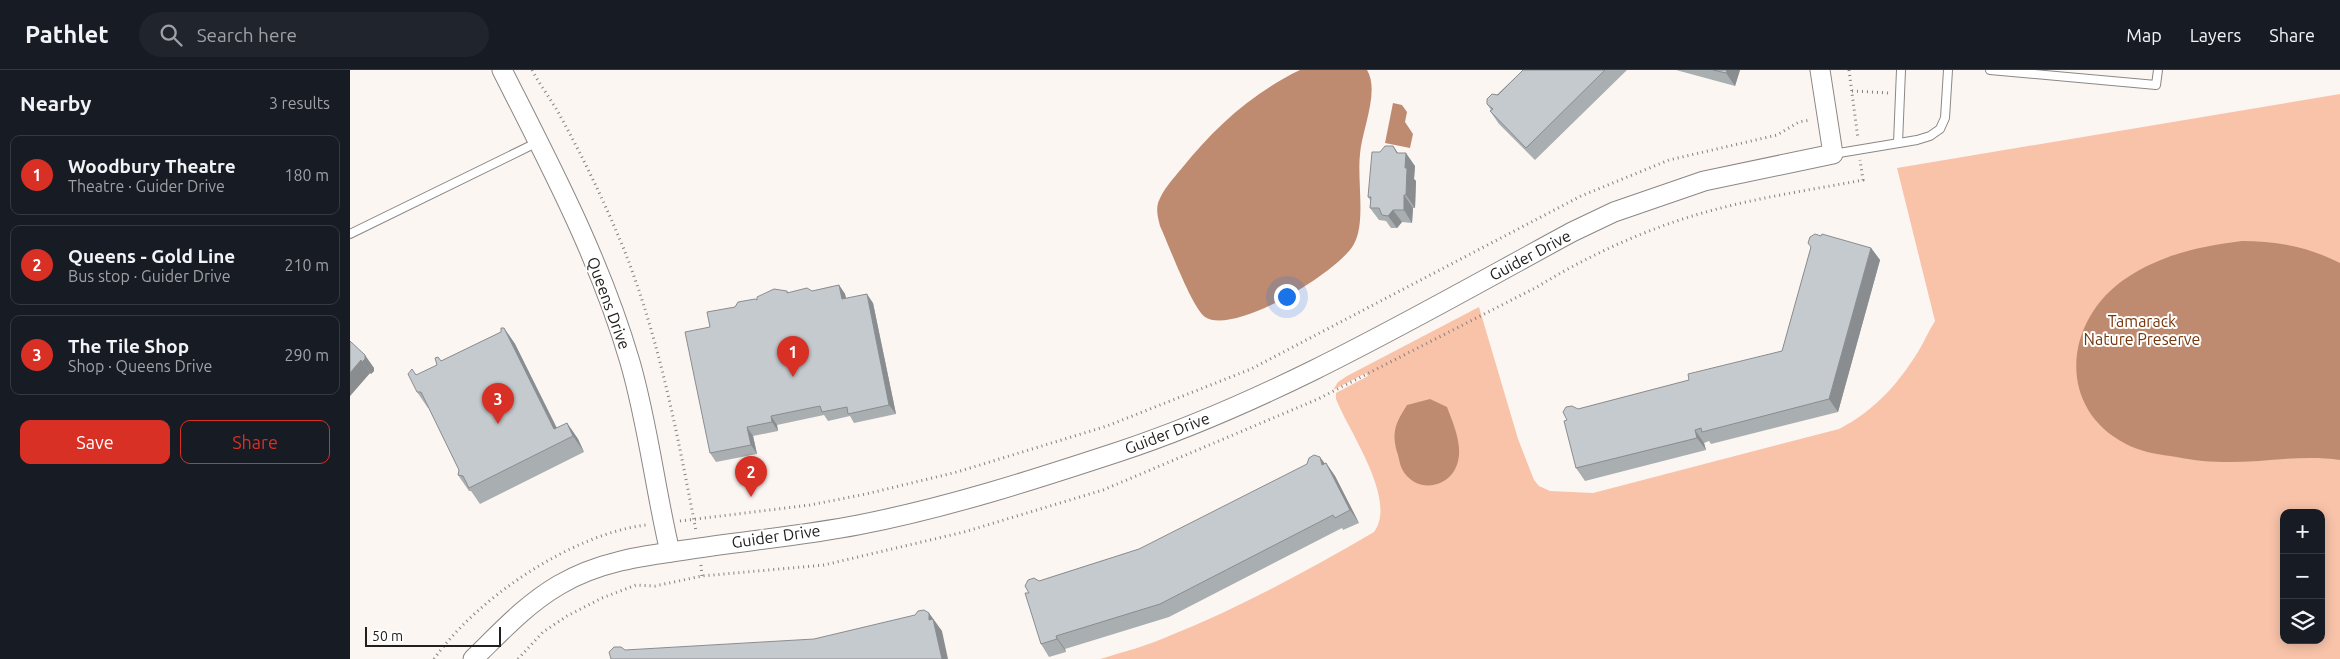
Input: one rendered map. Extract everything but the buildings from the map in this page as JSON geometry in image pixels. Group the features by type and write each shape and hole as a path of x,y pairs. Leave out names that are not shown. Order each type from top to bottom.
{"street":[{"name":"Queens Drive","path":"502,70 578,224 615,314 637,390 670,552"},
{"path":"1820,70 1833,154"},
{"name":"Guider Drive","path":"479,655 518,614 568,580 609,564 670,552 867,523 956,502 1123,451 1190,425 1306,373 1572,232 1614,212 1704,181 1833,154"}],"lane":[{"path":"1898,143 1901,70"},
{"path":"1833,154 1930,136 1940,129 1945,118 1948,70"},
{"path":"1990,70 2156,85 2158,70"},
{"path":"350,234 538,142"}],"path":[{"path":"532,70 558,113 598,192 630,266 665,382 694,519"},
{"path":"1852,91 1900,94"},
{"path":"434,659 445,644 488,602 560,552 629,527 810,505 866,494 965,469 1106,426 1251,369 1581,196 1621,178 1669,160 1777,135 1799,122"}],"green space":[{"name":"Tamarack Nature Preserve","path":"2340,94 2340,659 1100,659 1152,643 1247,601 1374,532 1380,518 1380,502 1376,485 1369,466 1336,399 1336,393 1368,376 1366,373 1333,390 1338,382 1347,376 1479,307 1518,439 1534,480 1539,486 1550,491 1593,493 1839,429 1876,404 1896,382 1914,358 1935,321 1897,168"}],"shaded area":[{"path":"1300,70 1367,70 1371,79 1371,99 1361,144 1359,165 1360,224 1358,235 1354,244 1344,256 1328,270 1284,298 1238,318 1219,320 1205,317 1187,289 1160,226 1157,212 1158,203 1172,180 1221,125 1250,100"},
{"path":"1393,103 1402,105 1407,112 1405,122 1413,134 1410,148 1385,143"},
{"path":"2242,241 2268,242 2292,246 2317,253 2340,263 2340,460 2296,458 2216,462 2153,453 2136,449 2126,444 2103,428 2087,408 2078,385 2076,362 2081,338 2091,315 2107,294 2128,277 2155,262 2183,252"},
{"path":"1430,399 1447,407 1456,432 1459,448 1458,461 1453,472 1437,484 1427,485 1409,478 1402,469 1396,447 1395,429 1407,405"}],"place":[{"name":"Woodbury Theatre","path":"793,377"},
{"name":"The Tile Shop","path":"498,424"},
{"name":"Queens - Gold Line","path":"751,497"}]}
